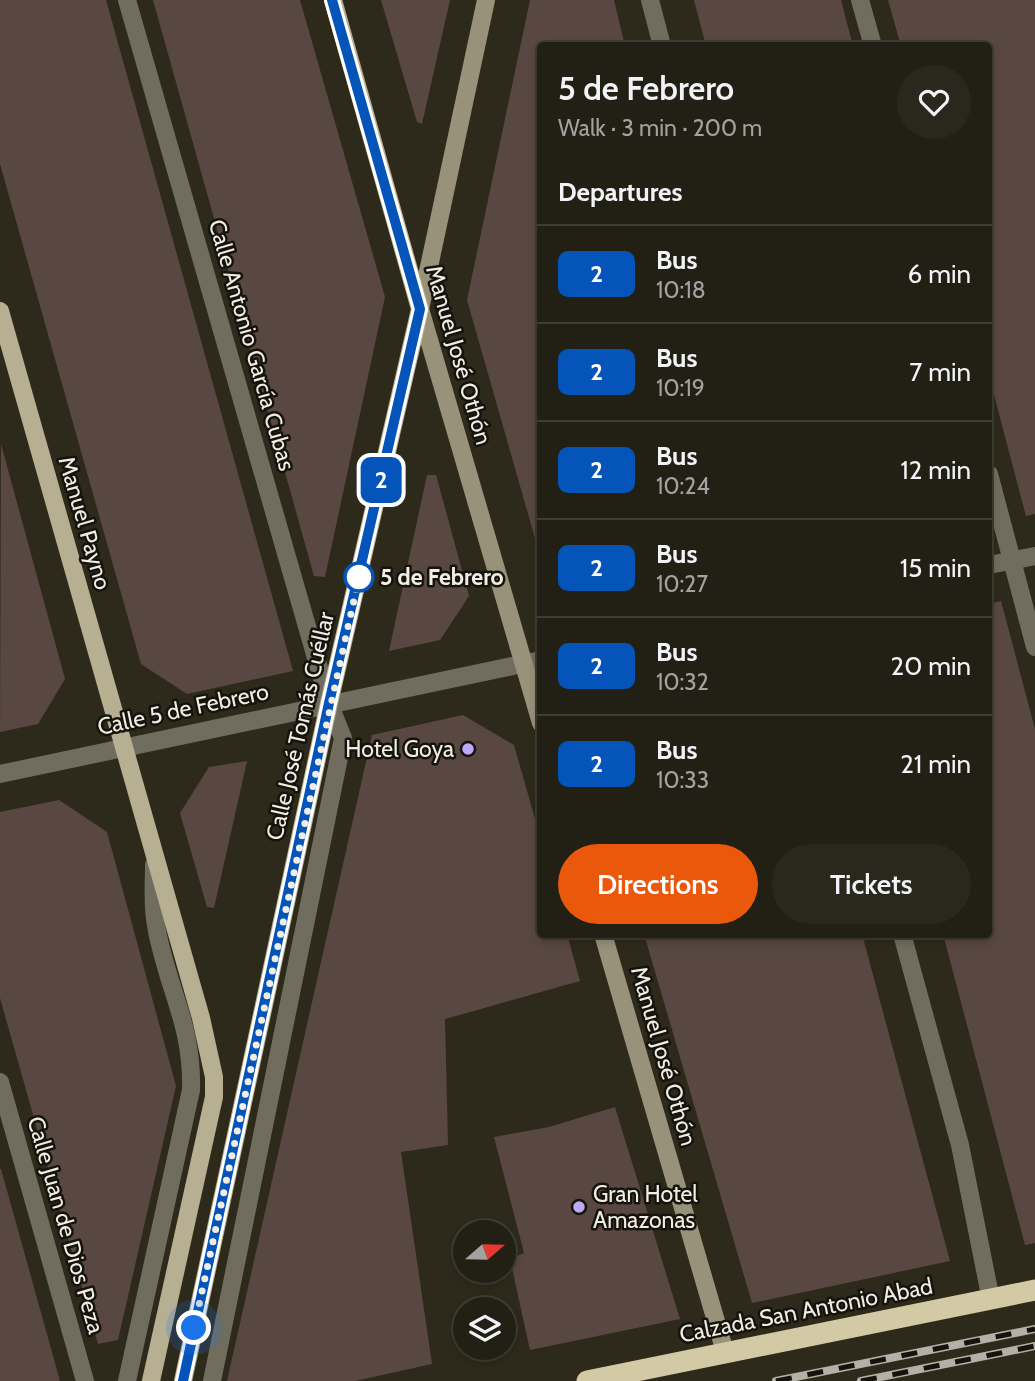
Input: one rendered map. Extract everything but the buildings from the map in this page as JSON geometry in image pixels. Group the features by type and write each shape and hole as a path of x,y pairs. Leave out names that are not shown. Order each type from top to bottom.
{"highway":[{"name":"Calzada San Antonio Abad","path":"587,1381 1035,1290"}],"main road":[{"name":"Manuel José Othón","path":"332,0 420,309"},
{"name":"Calle José Tomás Cuéllar","path":"183,1381 329,703 420,309"},
{"name":"Manuel Payno","path":"0,311 122,747"},
{"path":"122,747 201,1018 214,1077 214,1097 151,1381"}],"street":[{"name":"Calle Antonio García Cubas","path":"127,0 329,703 343,738 212,1381"},
{"name":"Calle José Tomás Cuéllar","path":"420,309 486,0"},
{"path":"650,0 661,42"},
{"path":"860,0 872,42"},
{"name":"Manuel José Othón","path":"420,309 532,662 537,696"},
{"path":"992,485 1035,647"},
{"path":"992,564 1035,556"},
{"name":"Calle 5 de Febrero","path":"0,774 532,662"},
{"path":"127,1381 191,1090 192,1061 186,1024 156,925 154,858"},
{"name":"Manuel José Othón","path":"604,938 725,1352"},
{"path":"903,938 960,1145 991,1300"},
{"name":"Calle Juan de Dios Peza","path":"0,1082 85,1381"}],"railway":[{"path":"776,1381 1035,1329"},
{"path":"861,1381 1035,1346"}],"bus line":[{"name":"2","path":"183,1381 329,703 420,309 332,0"}],"place":[{"name":"5 de Febrero","path":"359,577"},
{"name":"Hotel Goya","path":"468,749"},
{"name":"Gran Hotel Amazonas","path":"579,1207"}],"route":[{"path":"194,1328 329,703 359,577"}]}
